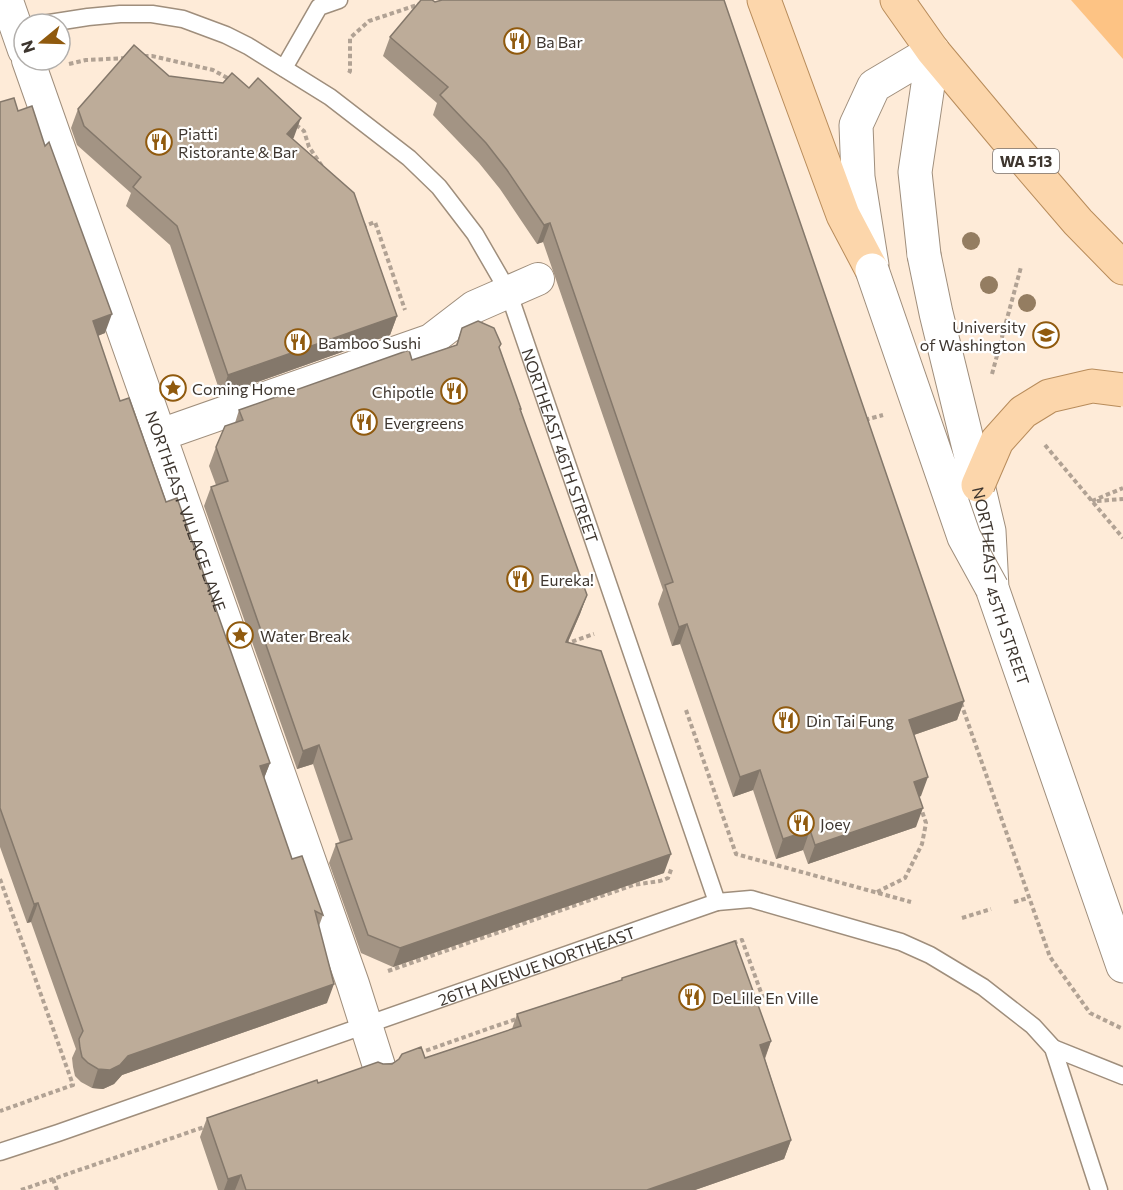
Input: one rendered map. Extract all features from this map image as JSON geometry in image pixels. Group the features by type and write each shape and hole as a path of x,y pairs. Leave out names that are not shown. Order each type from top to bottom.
{"main road":[{"path":"764,0 843,215 872,270 964,537 992,588"},
{"name":"WA 513","path":"897,0 933,51 1071,213 1123,268"},
{"path":"872,270 858,177 856,125 874,86 933,51"},
{"name":"NORTHEAST 45TH STREET","path":"933,51 915,172 924,255 989,531 992,588 1123,966"},
{"path":"978,485 997,441 1023,412 1049,396 1092,386 1123,390"}],"street":[{"name":"NORTHEAST VILLAGE LANE","path":"34,72 353,984 379,1066"},
{"path":"160,435 431,340 474,307 538,279"}],"lane":[{"path":"284,68 319,8 339,0"},
{"name":"NORTHEAST 46TH STREET","path":"72,22 88,17 120,14 183,19 248,46 330,97 409,158 439,187 475,234 508,291 717,902"},
{"name":"26TH AVENUE NORTHEAST","path":"0,1152 717,902 751,899 911,946 983,987 1033,1026 1053,1048 1099,1190"},
{"name":"26TH AVENUE NORTHEAST","path":"1053,1048 1123,1076"}],"path":[{"path":"346,76 350,71 350,38 369,21 421,3"},
{"path":"72,55 86,60 130,57"},
{"path":"141,57 152,56 213,70 240,85"},
{"path":"290,120 304,131 309,147 322,166"},
{"path":"357,229 375,222 416,345"},
{"path":"990,381 1021,267"},
{"path":"1092,501 1123,488"},
{"path":"1092,501 1123,499"},
{"path":"1092,501 1123,538"},
{"path":"561,645 595,633"},
{"path":"959,696 1050,957 1090,1013 1123,1029"},
{"path":"685,706 736,854 911,902"},
{"path":"877,892 905,878 922,844 926,823 920,806"},
{"path":"353,984 633,885 660,881 668,878 673,865"},
{"path":"0,879 73,1085"},
{"path":"1014,902 1028,898"},
{"path":"962,918 991,909"},
{"path":"0,1111 81,1082"},
{"path":"53,1179 57,1190"},
{"path":"36,1185 38,1190"}],"shaded area":[{"path":"1071,0 1123,0 1123,59"}],"building":[{"path":"421,0 435,2 442,0 724,0 964,701 909,720 928,777 914,782 923,808 815,845 810,830 783,839 760,770 740,777 687,624 679,627 665,585 673,582 550,223 544,225 486,143 440,95 448,87 390,37"},
{"path":"134,45 169,76 223,83 232,73 249,88 258,78 301,118 287,134 354,193 397,316 228,375 177,226 133,187 141,177 84,126 78,109"},
{"path":"14,98 18,111 32,106 45,146 49,142 112,314 93,321 120,401 129,398 166,502 177,498 270,763 260,766 292,859 302,856 323,915 315,911 334,984 128,1056 120,1065 110,1070 98,1069 82,1057 79,1039 83,1031 38,903 34,904 0,808 0,102"},
{"path":"478,321 494,328 501,344 499,347 520,409 587,595 566,642 601,651 671,854 400,948 368,935 336,844 352,839 319,745 303,751 211,487 228,481 216,447 225,426 243,420 239,410 409,350 412,360 457,345 462,328"},
{"path":"735,941 771,1041 760,1045 791,1140 647,1190 246,1190 241,1175 228,1179 207,1118 317,1080 318,1083 378,1062 392,1064 402,1054 421,1047 425,1058 521,1026 517,1014"}],"place":[{"name":"Ba Bar","path":"517,41"},
{"name":"Piatti Ristorante & Bar","path":"159,142"},
{"name":"University of Washington","path":"1046,335"},
{"name":"Bamboo Sushi","path":"298,342"},
{"name":"Coming Home","path":"173,388"},
{"name":"Chipotle","path":"454,391"},
{"name":"Evergreens","path":"364,422"},
{"name":"Eureka!","path":"520,579"},
{"name":"Water Break","path":"240,635"},
{"name":"Din Tai Fung","path":"786,720"},
{"name":"Joey","path":"801,823"},
{"name":"DeLille En Ville","path":"692,997"}]}
